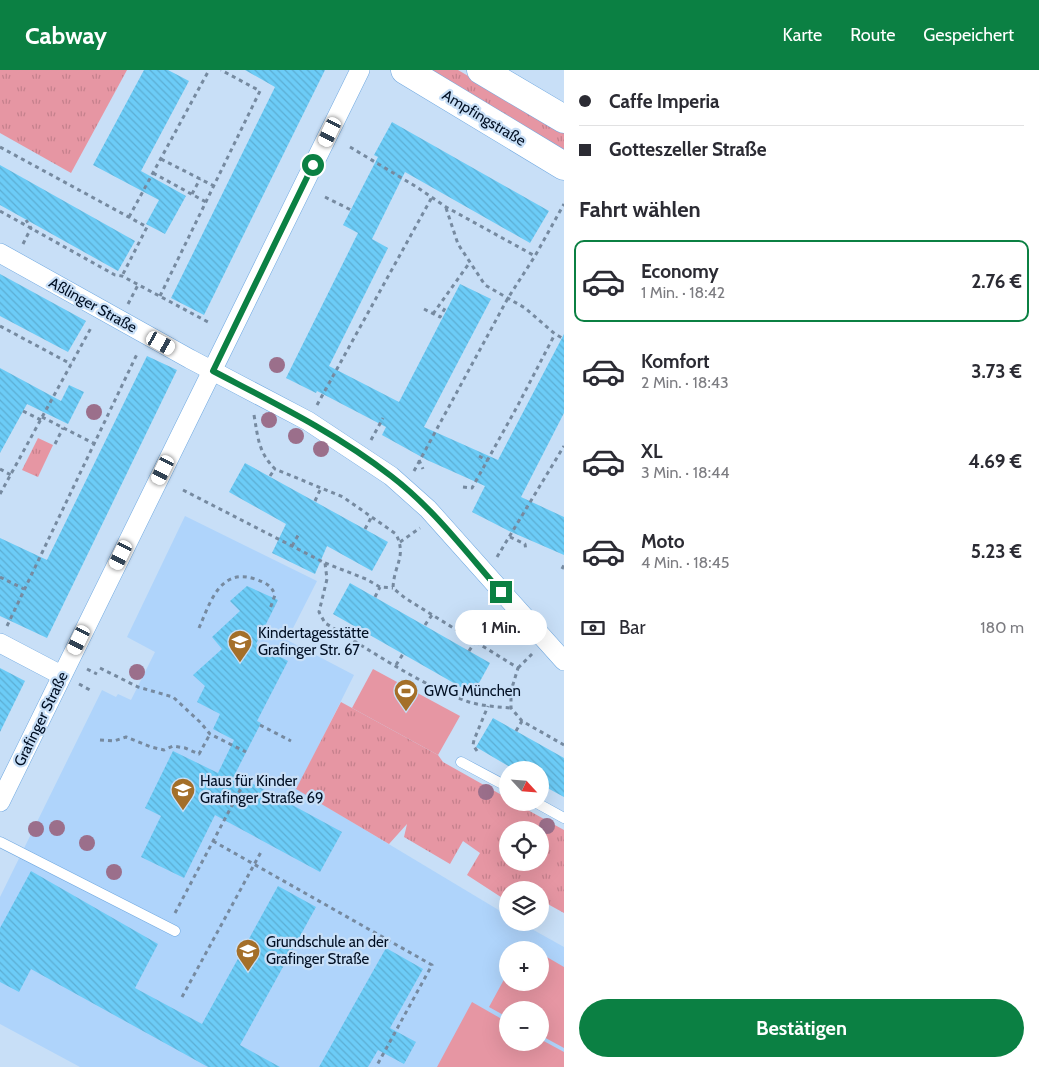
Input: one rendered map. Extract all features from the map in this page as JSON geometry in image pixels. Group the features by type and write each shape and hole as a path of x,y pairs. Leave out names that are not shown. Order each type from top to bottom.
{"main road":[{"name":"Ampfingstraße","path":"405,70 564,166"},
{"path":"481,70 564,119"}],"street":[{"name":"Grafinger Straße","path":"0,802 360,70"},
{"name":"Aßlinger Straße","path":"7,257 213,371 308,420 391,476 428,510 564,661"},
{"path":"2,637 61,675"}],"lane":[{"path":"460,762 499,783"},
{"path":"549,810 564,818"},
{"path":"0,842 171,930"}],"path":[{"path":"129,217 209,70"},
{"path":"160,296 260,91 220,70"},
{"path":"0,147 147,227 122,276"},
{"path":"350,147 446,207 535,256"},
{"path":"161,159 214,186"},
{"path":"153,173 206,202"},
{"path":"192,194 200,179"},
{"path":"325,197 351,210"},
{"path":"308,420 432,198"},
{"path":"412,474 508,298 535,256 564,204"},
{"path":"446,207 458,244 486,285 525,308 555,334 564,339"},
{"path":"0,211 115,275 122,276 208,322"},
{"path":"26,220 31,228"},
{"path":"7,257 31,228"},
{"path":"433,314 470,262"},
{"path":"424,309 440,317 445,308"},
{"path":"0,494 71,364 107,313"},
{"path":"0,326 71,364"},
{"path":"462,487 472,488 555,334"},
{"path":"2,637 93,443 147,335"},
{"path":"23,410 93,443"},
{"path":"254,411 263,455 275,469 343,497 396,534 402,552 393,576 393,588"},
{"path":"362,455 383,418"},
{"path":"55,444 63,428"},
{"path":"496,559 564,446"},
{"path":"479,456 488,461"},
{"path":"419,460 423,469"},
{"path":"0,469 11,475"},
{"path":"270,476 275,469"},
{"path":"315,501 321,488"},
{"path":"182,490 325,563 380,587 393,588 405,598 518,668 511,691 511,708 522,721 564,745"},
{"path":"365,528 372,516"},
{"path":"400,542 423,526"},
{"path":"292,546 300,532"},
{"path":"510,537 525,544 526,551"},
{"path":"325,563 327,579 319,612 325,623 434,686 470,702 511,708"},
{"path":"0,577 24,589"},
{"path":"199,628 218,588 230,578 250,577 272,587 275,595 270,609"},
{"path":"375,596 380,587"},
{"path":"425,626 432,615"},
{"path":"469,650 475,642"},
{"path":"396,665 403,654"},
{"path":"100,668 138,687 174,698 210,734 246,752"},
{"path":"483,754 475,749 473,745 488,706"},
{"path":"516,731 522,721"},
{"path":"260,725 291,740"},
{"path":"100,740 114,741 126,737 164,750 173,746 200,754 210,734"},
{"path":"171,930 213,841 246,779"},
{"path":"213,841 432,965 376,1067"},
{"path":"182,997 260,852"}],"shaded area":[{"path":"185,516 317,581 287,640 354,675 297,789 499,910 499,931 535,931 564,947 564,1067 80,1067 0,1024 0,897 102,690 116,697 118,694 131,700 155,652 127,637"}],"green space":[{"path":"0,70 127,70 71,173 0,133"},
{"path":"429,70 458,70 564,132 564,153"},
{"path":"38,438 53,445 38,477 22,470"},
{"name":"GWG München","path":"373,669 460,716 438,755 352,708"},
{"path":"341,702 438,755 443,762 499,794 499,811 530,811 548,821 499,821 499,871 549,871 549,822 564,830 564,913 549,905 549,881 499,881 499,896 467,875 480,853 463,841 450,864 404,837 407,824 389,844 296,789"},
{"path":"549,958 564,967 564,1048 549,1040 549,1001 499,1001 499,1013 489,1007 499,989 499,991 549,991"},
{"path":"472,1002 499,1017 499,1051 549,1051 549,1044 564,1052 564,1067 437,1067"}],"building":[{"path":"144,70 168,70 189,81 141,171 186,196 165,234 146,224 159,200 93,165"},
{"path":"245,70 325,70 204,315 171,298 275,87"},
{"path":"392,122 549,211 530,243 405,172 372,239 388,248 329,366 399,402 460,284 491,299 424,427 498,460 564,334 564,413 521,497 564,517 564,555 509,531 472,512 485,486 427,460 382,435 386,427 317,391 316,393 286,378 358,233 343,225 378,157 374,155"},
{"path":"0,165 135,241 118,271 0,205"},
{"path":"0,274 86,321 68,352 0,316"},
{"path":"147,356 177,370 47,638 0,616 0,538 47,560"},
{"path":"0,368 61,401 69,385 84,392 68,424 27,404 0,453"},
{"path":"245,463 388,542 372,571 327,546 315,574 272,553 286,524 229,492"},
{"path":"350,583 490,663 473,694 333,614"},
{"path":"247,586 278,600 256,644 288,661 257,721 261,723 235,774 342,832 320,872 215,815 184,878 141,857 161,816 145,808 173,751 218,773 234,740 213,729 220,714 197,702 205,686 193,675 222,649 212,637 240,611 230,601"},
{"path":"0,668 25,681 0,732"},
{"path":"493,718 564,758 564,797 549,789 549,761 500,761 476,747"},
{"path":"31,871 158,944 135,988 202,1024 278,886 316,907 240,1045 280,1067 208,1067 31,969 19,992 0,982 0,928"},
{"path":"386,948 423,969 390,1028 416,1042 404,1064 378,1050 368,1067 319,1067"}],"place":[{"name":"Kindertagesstätte Grafinger Str. 67","path":"240,663"},
{"name":"GWG München","path":"406,712"},
{"name":"Haus für Kinder Grafinger Straße 69","path":"183,811"},
{"name":"Grundschule an der Grafinger Straße","path":"248,972"}],"route":[{"path":"313,165 213,371 308,420 391,476 428,510 501,592"}]}
